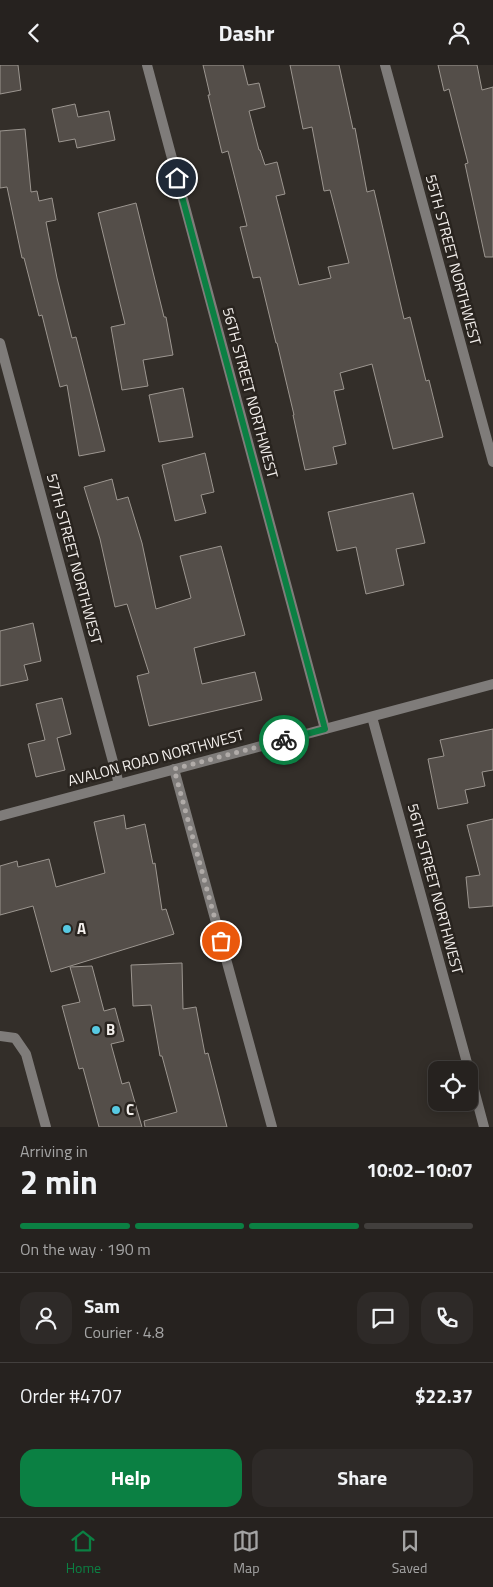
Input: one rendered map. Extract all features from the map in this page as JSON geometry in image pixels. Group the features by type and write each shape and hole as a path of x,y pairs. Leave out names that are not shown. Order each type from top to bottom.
{"street":[{"name":"56TH STREET NORTHWEST","path":"146,65 325,729"},
{"name":"55TH STREET NORTHWEST","path":"385,65 493,462"},
{"name":"57TH STREET NORTHWEST","path":"0,343 119,784"},
{"name":"AVALON ROAD NORTHWEST","path":"0,816 493,684"},
{"name":"56TH STREET NORTHWEST","path":"372,717 467,1061"},
{"path":"174,769 272,1127"},
{"path":"0,1036 15,1038 26,1053 46,1127"},
{"name":"56TH STREET NORTHWEST","path":"478,1104 484,1127"}],"building":[{"path":"0,65 18,65 21,90 0,94"},
{"path":"203,65 243,65 248,85 259,83 265,107 249,111 265,165 277,162 285,194 276,196 299,285 331,278 328,267 349,263 330,190 324,191 312,127 303,129 290,65 339,65 353,129 355,128 367,192 374,190 404,319 410,317 426,381 429,380 443,437 393,449 372,364 340,373 344,389 334,391 346,444 333,447 337,464 305,470 277,343 260,277 253,278 240,227 247,226 228,151 222,153"},
{"path":"438,65 477,65 482,90 493,87 493,257 485,257 465,164 468,163 449,89 444,91"},
{"path":"75,104 78,117 109,111 115,140 77,148 75,139 59,142 52,109"},
{"path":"25,129 31,192 37,191 39,201 52,198 56,220 46,222 57,278 72,338 76,337 105,451 79,456 67,385 60,387 42,315 39,316 24,258 22,258 7,187 0,188 0,131"},
{"path":"136,203 164,317 166,317 173,355 143,360 148,386 122,390 111,327 125,324 98,213"},
{"path":"183,388 193,437 159,442 149,395"},
{"path":"205,453 214,492 201,495 206,513 175,521 162,465"},
{"path":"112,479 117,500 128,497 142,543 156,609 191,598 180,556 221,546 245,635 194,648 202,684 255,672 262,700 149,726 137,676 149,673 127,604 115,607 100,539 84,487"},
{"path":"413,493 425,543 396,549 404,585 366,594 356,547 337,551 328,512"},
{"path":"33,623 41,661 24,665 28,680 0,686 0,631"},
{"path":"62,698 71,734 57,738 65,770 36,777 28,744 45,740 36,704"},
{"path":"493,729 493,770 482,772 485,786 465,790 468,803 438,809 428,759 444,756 440,740"},
{"path":"124,815 126,829 145,824 153,864 155,863 162,910 166,909 174,934 51,972 33,906 0,915 0,866 17,861 18,867 49,859 56,887 105,873 94,822"},
{"path":"493,819 493,906 469,908 466,877 480,875 467,825"},
{"path":"182,963 183,1009 196,1007 205,1054 208,1053 227,1127 145,1127 144,1121 177,1112 162,1056 160,1056 151,1005 133,1006 131,965"},
{"path":"92,966 104,1011 115,1008 124,1041 111,1044 122,1084 129,1082 142,1127 99,1127 83,1068 79,1069 62,1006 80,1002 70,967"}],"way so far":[{"path":"221,941 174,769 284,740"}],"place":[{"name":"A","path":"67,929"},
{"name":"B","path":"96,1030"},
{"name":"C","path":"116,1110"}],"route":[{"path":"177,178 325,729 284,740"}]}
